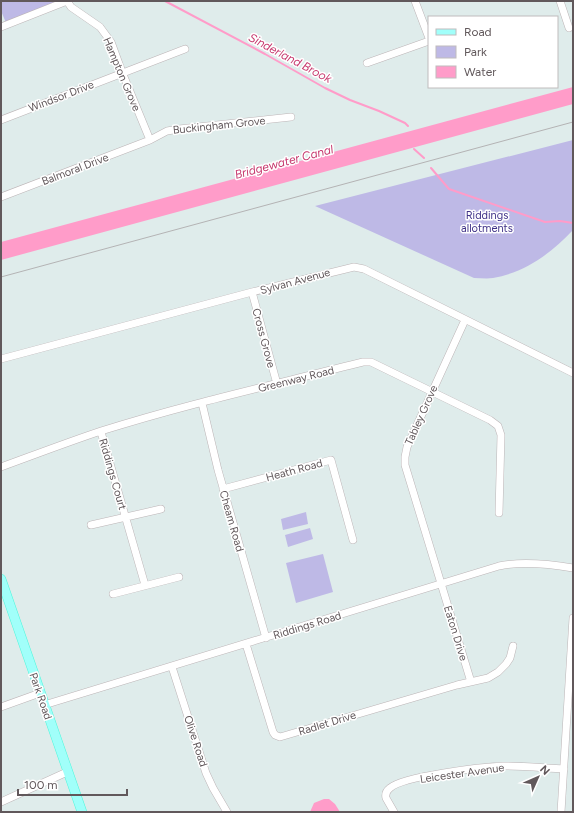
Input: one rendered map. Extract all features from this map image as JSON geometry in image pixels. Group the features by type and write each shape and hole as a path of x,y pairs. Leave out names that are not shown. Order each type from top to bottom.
{"main road":[{"name":"Park Road","path":"1,579 82,812"}],"street":[{"path":"1,27 67,1"},
{"name":"Hampton Grove","path":"67,1 71,7 104,31 111,42 150,140"},
{"path":"415,1 428,36"},
{"path":"560,1 569,28"},
{"path":"367,63 428,39"},
{"name":"Windsor Drive","path":"1,120 122,72 185,49"},
{"name":"Buckingham Grove","path":"150,140 167,131 179,129 291,117"},
{"name":"Balmoral Drive","path":"1,197 150,140"},
{"name":"Sylvan Avenue","path":"1,359 348,267 359,267 573,373"},
{"name":"Cross Grove","path":"252,292 276,384"},
{"name":"Tabley Grove","path":"441,584 405,462 407,447 465,320"},
{"name":"Greenway Road","path":"1,467 101,432 202,403 351,364 371,362 490,420 498,426 501,430 499,513"},
{"name":"Cheam Road","path":"202,403 223,489 266,638"},
{"name":"Riddings Court","path":"101,432 145,585"},
{"name":"Heath Road","path":"223,489 331,460 353,540"},
{"name":"Riddings Court","path":"91,525 162,509"},
{"name":"Riddings Road","path":"44,705 508,565 540,564 573,568"},
{"path":"113,594 179,577"},
{"name":"Eaton Drive","path":"441,584 471,682"},
{"path":"561,812 573,618"},
{"name":"Radlet Drive","path":"246,644 273,732 278,737 471,682"},
{"path":"471,682 488,678 501,670 510,658 513,646"},
{"name":"Olive Road","path":"172,667 206,773 227,812"},
{"path":"1,707 40,693"},
{"name":"Leicester Avenue","path":"394,812 386,798 387,791 393,786 411,780 492,767 521,766 564,769"},
{"path":"1,802 67,772"}],"green space":[{"path":"1,1 71,1 7,25 1,11"},
{"name":"Riddings allotments","path":"573,140 573,230 537,261 527,267 505,275 491,278 474,278 315,206"},
{"path":"306,512 308,524 283,530 281,519"},
{"path":"310,528 313,539 288,547 285,535"},
{"path":"323,554 333,592 296,603 286,563"}],"water":[{"path":"573,87 573,104 1,260 1,242"},
{"path":"324,799 329,799 335,804 340,812 310,812 314,803"}],"waterway":[{"name":"Sinderland Brook","path":"165,1 265,54 325,88 350,100 379,111 405,123 408,126"},
{"path":"414,149 424,158"},
{"path":"431,168 449,189 545,222 560,221 573,223"}],"tram line":[{"path":"1,277 573,122"}],"water label":[{"name":"Bridgewater Canal","path":"284,162"}]}
